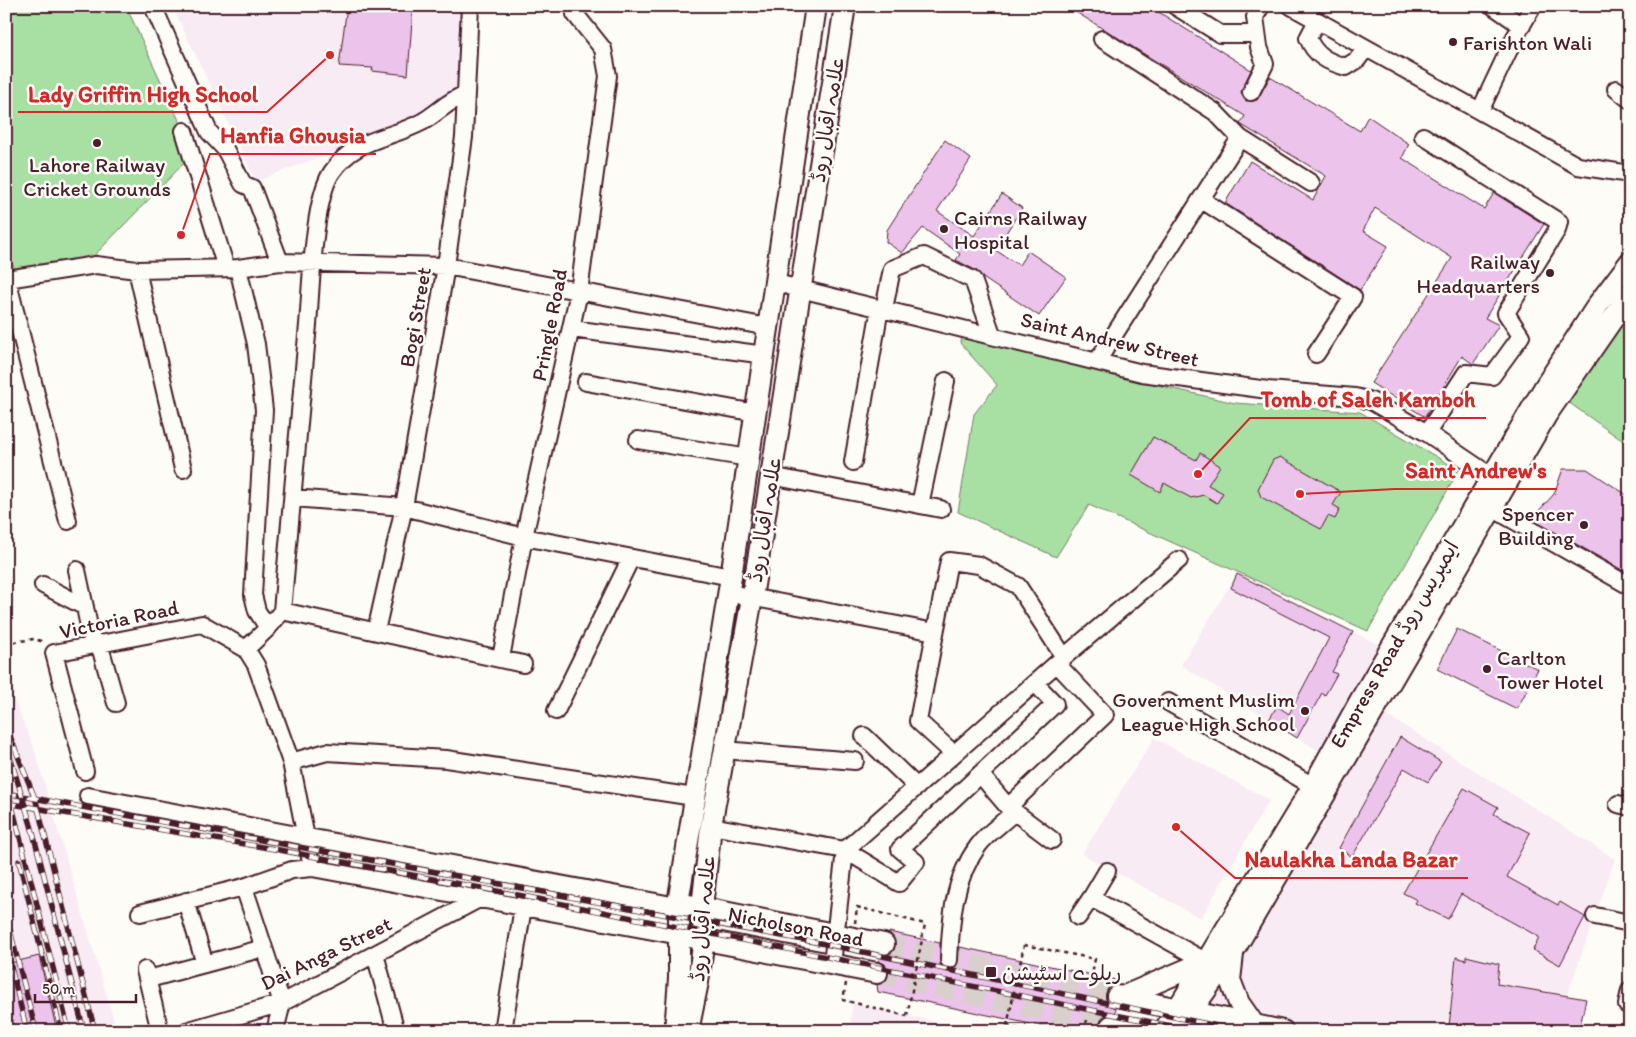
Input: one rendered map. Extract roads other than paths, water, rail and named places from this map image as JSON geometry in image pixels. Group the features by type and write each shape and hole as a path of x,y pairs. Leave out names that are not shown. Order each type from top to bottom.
{"main road":[{"name":"علامہ اقبال روڈ","path":"675,1031 680,936 679,904 694,797 730,585 816,6"},
{"name":"علامہ اقبال روڈ","path":"688,1031 704,939 702,907 711,826 752,598 845,6"},
{"name":"Empress Road ایمپریس روڈ","path":"1177,1031 1204,962 1498,481 1599,303 1630,262"},
{"name":"Empress Road ایمپریس روڈ","path":"1164,1031 1233,952 1492,508 1498,481 1630,294"},
{"name":"Nicholson Road","path":"679,904 884,944"},
{"name":"Nicholson Road","path":"680,936 877,973"},
{"path":"1233,952 1230,980 1240,1002 1255,1026"},
{"path":"1204,962 1119,997 1283,1031"},
{"path":"1111,1026 1140,1031"}],"street":[{"path":"153,6 209,132 225,149 243,184 252,188 280,262"},
{"name":"Bogi Street","path":"376,631 404,507 446,266 464,137 470,6"},
{"name":"Pringle Road","path":"501,658 524,537 579,292 608,76 603,49 576,14 577,6"},
{"path":"1174,6 1220,34 1257,34"},
{"path":"1251,92 1265,64 1257,34 1255,17 1261,6"},
{"path":"1291,6 1578,166 1630,174"},
{"path":"1493,6 1522,26"},
{"path":"1480,111 1533,6"},
{"path":"1317,20 1308,38 1312,49 1328,62 1346,67 1358,60 1366,48"},
{"path":"1102,39 1215,112 1240,138 1311,183"},
{"path":"1616,89 1630,100"},
{"path":"312,868 291,762 256,665 246,649 268,628 282,611 313,262 321,202 330,174 345,156 366,142 423,121 451,99 466,94"},
{"path":"184,131 232,268 256,344 264,410 253,595 256,611 268,628"},
{"path":"1423,136 1559,222 1557,230 1506,313 1521,336 1492,376 1466,373 1427,432"},
{"path":"1098,360 1240,138"},
{"path":"1202,200 1352,297 1316,354"},
{"path":"853,462 882,308 892,269 924,256 974,282 992,334"},
{"path":"68,521 6,279 96,265 136,270 232,268 280,262 446,266 768,327"},
{"path":"136,270 183,469"},
{"name":"Saint Andrew Street","path":"776,282 1098,360 1142,373 1211,383 1355,397 1371,401 1427,432 1498,481"},
{"path":"572,329 765,355"},
{"path":"920,505 946,380"},
{"path":"586,382 756,413"},
{"path":"638,440 749,458"},
{"path":"771,476 941,509"},
{"path":"293,498 404,507 524,537 631,558 730,585 752,598 935,632"},
{"path":"1492,508 1626,584 1630,579"},
{"path":"556,711 631,558"},
{"path":"949,960 952,907 962,875 978,846 1011,809 1105,715 1060,660 1018,586 979,566 949,560 918,721 954,754"},
{"path":"840,966 844,936 846,850 1060,660 1179,560"},
{"path":"77,570 85,607 116,703"},
{"path":"43,585 85,607"},
{"path":"282,611 523,664"},
{"name":"Victoria Road","path":"85,771 54,653 202,624 246,649"},
{"path":"711,826 846,850 899,883 916,862 900,849 1055,704 1035,683"},
{"path":"1168,702 1313,786"},
{"path":"864,736 916,787"},
{"path":"724,750 854,761"},
{"path":"291,762 327,752 446,759 694,797"},
{"path":"980,774 1011,809 1052,840"},
{"path":"88,796 672,905 679,904"},
{"path":"140,913 244,887 292,870 312,868 680,936"},
{"path":"1078,917 1107,871"},
{"path":"244,887 282,1003 275,1031"},
{"path":"1091,898 1204,962"},
{"name":"Dai Anga Street","path":"186,1031 282,1003 479,899"},
{"path":"186,901 205,964"},
{"path":"503,1031 523,907"},
{"path":"1595,916 1630,923"},
{"path":"160,1031 151,974 205,964 264,948"},
{"path":"375,954 396,1031"}],"tunnel":[{"path":"884,944 1117,996"},
{"path":"877,973 1111,1026"}],"railway":[{"path":"6,726 36,801 95,1031"},
{"path":"6,744 31,825 84,1031"},
{"path":"6,782 69,1031"},
{"path":"6,793 825,944 1241,1031"},
{"path":"6,803 274,849 518,895 1196,1031"},
{"path":"19,861 61,1031"},
{"path":"6,915 36,1031"},
{"path":"6,948 27,1031"}],"place":[{"name":"Farishton Wali","path":"1453,42"},
{"name":"Lady Griffin High School","path":"330,55"},
{"name":"Lahore Railway Cricket Grounds","path":"97,143"},
{"name":"Cairns Railway Hospital","path":"944,229"},
{"name":"Hanfia Ghousia","path":"181,235"},
{"name":"Railway Headquarters","path":"1550,273"},
{"name":"Tomb of Saleh Kamboh","path":"1198,474"},
{"name":"Saint Andrew's","path":"1300,494"},
{"name":"Spencer Building","path":"1584,525"},
{"name":"Carlton Tower Hotel","path":"1487,669"},
{"name":"Government Muslim League High School","path":"1305,711"},
{"name":"Naulakha Landa Bazar","path":"1176,827"},
{"name":"ریلوے اسٹیشن","path":"991,972"}]}
